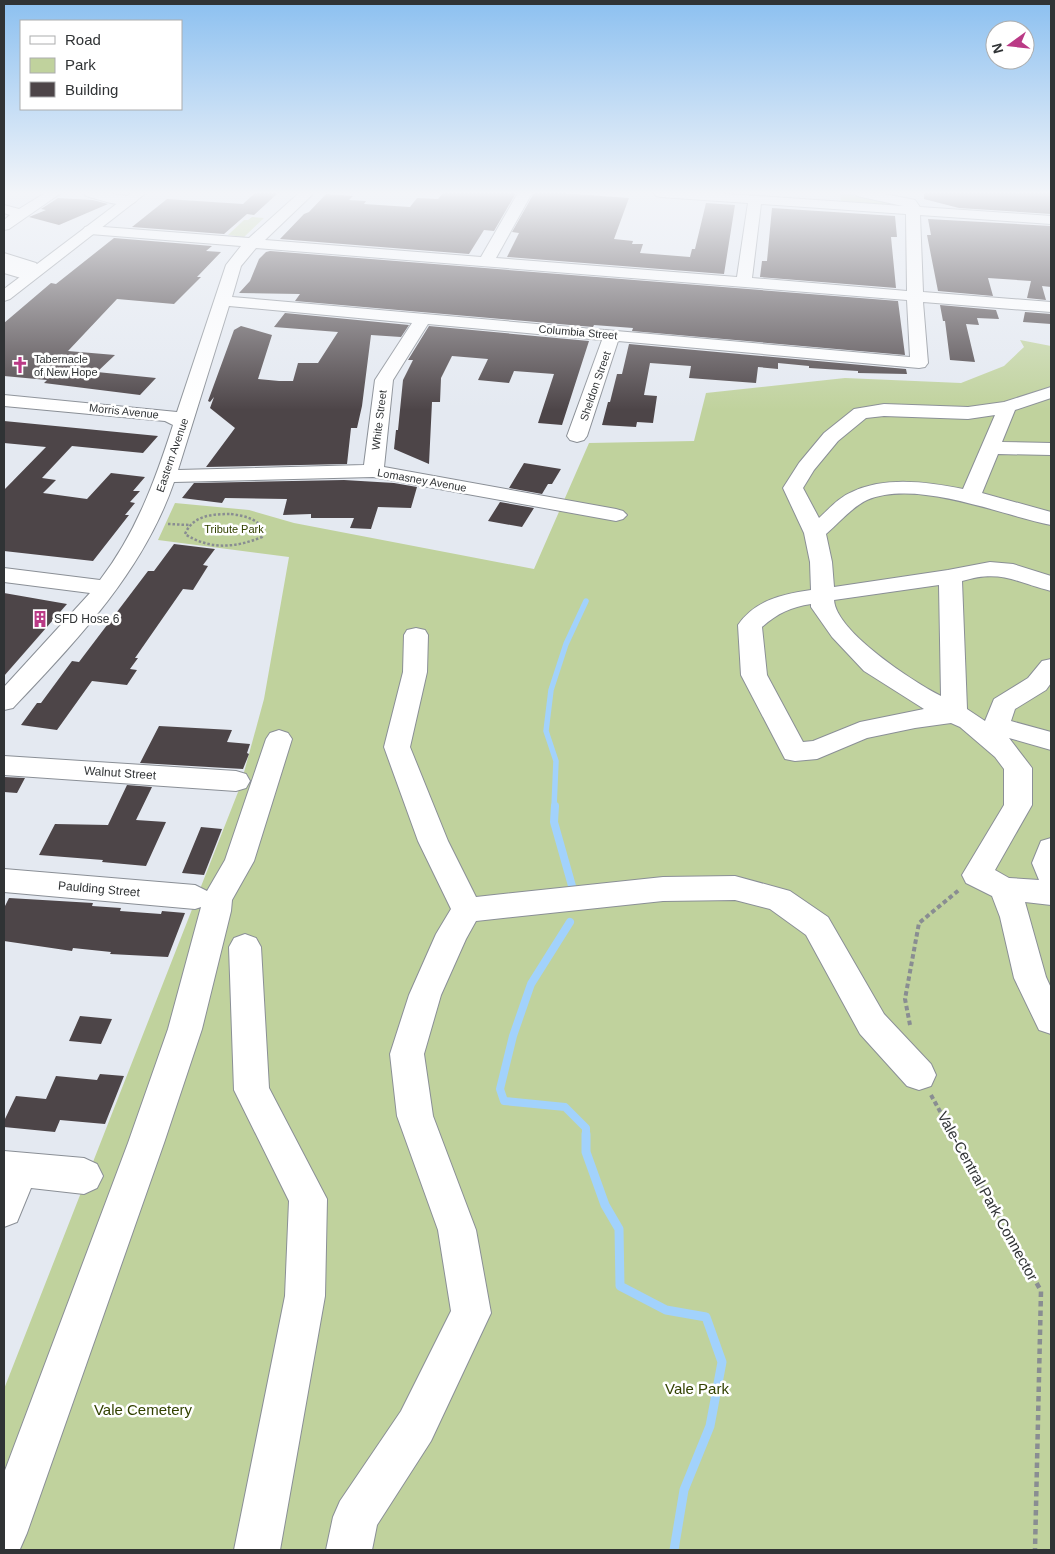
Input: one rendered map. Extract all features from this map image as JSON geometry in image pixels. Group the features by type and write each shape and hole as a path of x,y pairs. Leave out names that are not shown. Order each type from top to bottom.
{"street":[{"path":"29,266 34,272"},
{"path":"4,296 43,266"},
{"name":"Eastern Avenue","path":"4,702 106,588 147,523 167,476 234,266"},
{"path":"531,266 1051,307"},
{"path":"744,282 746,266"},
{"path":"914,266 914,296"},
{"path":"4,268 21,273 34,272"},
{"name":"Columbia Street","path":"222,301 920,363 914,296"},
{"name":"White Street","path":"373,471 384,380 422,319"},
{"name":"Sheldon Street","path":"577,436 612,335"},
{"path":"1051,392 1007,407 968,412 884,410 861,413 831,436 806,467 793,488 814,533 820,562 823,607 840,632 873,665 929,701 996,734 1051,741"},
{"name":"Morris Avenue","path":"4,400 42,408 165,425 183,422"},
{"path":"970,497 1007,407"},
{"name":"Morris Avenue","path":"4,408 42,408"},
{"path":"990,448 1051,449"},
{"name":"Lomasney Avenue","path":"167,476 373,471 616,514"},
{"path":"814,533 860,496 882,489 895,488 933,491 970,497 1051,519"},
{"path":"954,714 915,719 860,731 817,750 795,752 754,675 750,625 768,610 789,600 823,597 950,577 975,569 1006,568 1051,584"},
{"path":"4,575 106,588"},
{"path":"950,577 954,714"},
{"path":"416,635 415,672 397,747 433,841 467,910"},
{"path":"1051,667 1037,684 1003,705 996,734 1004,750 1018,768 1018,806 977,875 1005,889 1051,893"},
{"path":"4,1533 146,1143 185,1029 216,912 216,900 238,861 279,739"},
{"name":"Walnut Street","path":"4,766 236,781"},
{"path":"1051,849 1048,863 1051,875"},
{"name":"Paulding Street","path":"4,880 195,897"},
{"path":"467,910 663,889 735,888 779,899 817,926 872,1024 919,1075"},
{"path":"1005,889 1015,917 1030,978 1051,1020"},
{"path":"349,1550 356,1517 416,1426 471,1312 457,1230 415,1116 407,1054 425,995 452,934 467,910"},
{"path":"245,947 252,1090 308,1200 305,1296 257,1550"},
{"path":"4,1209 12,1169 84,1176"}],"path":[{"path":"226,514 256,520 264,530 262,537 250,543 234,547 213,546 194,541 185,534 188,525 194,519 226,514"},
{"path":"910,1028 905,1000 919,923 977,875"},
{"name":"Vale-Central Park Connector","path":"919,1075 1041,1290 1035,1550"}],"green space":[{"path":"1020,340 1051,346 1051,1550 4,1550 4,1389 240,787 264,699 289,557 158,540 175,503 249,510 294,523 534,569 589,443 694,441 706,393 845,378 961,383 1004,366 1024,347"}],"building":[{"path":"79,266 208,266 197,277 201,277 174,304 117,299 68,351 115,355 97,372 156,378 140,395 44,383 47,380 4,376 4,323 51,283 56,284"},
{"path":"256,266 452,266 898,301 905,355 632,331 633,328 594,325 593,327 295,301 300,294 239,293 250,281"},
{"path":"616,266 725,266 724,274"},
{"path":"761,266 894,266 896,288 760,277"},
{"path":"933,266 1051,266 1051,287 1042,286 1046,300 1027,298 1031,281 988,278 993,296 938,291"},
{"path":"940,305 996,310 999,319 977,318 979,325 966,324 975,362 950,360 945,321 943,321"},
{"path":"1025,312 1051,314 1051,324 1023,322"},
{"path":"285,313 409,325 401,337 371,335 362,406 357,428 351,428 347,464 206,467 235,428 210,408 214,397 210,402 208,401 234,330 241,326 272,335 258,379 279,381 293,381 298,363 318,363 338,332 274,327"},
{"path":"429,326 589,341 562,425 538,423 554,374 514,371 509,383 478,380 488,359 452,356 441,378 440,402 432,402 429,464 394,449 396,430 398,430 403,380 413,360 408,360"},
{"path":"629,344 906,369 907,374 858,373 858,371 809,368 809,366 778,363 778,369 758,367 756,383 689,378 691,366 650,363 644,395 657,396 653,423 637,422 636,427 602,425 617,374 622,374"},
{"path":"4,421 158,436 143,453 72,446 42,478 56,480 43,493 87,499 111,473 145,477 133,491 140,491 130,502 135,503 125,515 129,515 93,561 4,551 4,490 46,447 4,443"},
{"path":"524,463 561,469 552,484 548,484 542,494 509,488"},
{"path":"344,480 394,483 417,487 411,508 378,507 371,529 350,528 354,518 311,518 311,514 283,515 287,499 225,498 222,503 182,498 194,483"},
{"path":"500,502 534,508 522,527 488,521"},
{"path":"174,544 215,549 203,565 208,566 193,590 183,589 135,658 138,658 130,669 137,670 127,685 92,681 57,730 21,725 37,703 41,703 72,661 79,662 148,571 154,571"},
{"path":"4,593 67,604 4,676"},
{"path":"159,726 232,730 227,742 250,744 247,753 249,754 243,769 140,763"},
{"path":"4,777 25,778 17,793 4,792"},
{"path":"127,785 152,787 136,820 166,822 146,866 102,862 103,860 39,855 55,824 108,825"},
{"path":"201,827 222,829 204,875 182,873"},
{"path":"9,898 93,903 92,906 121,908 120,911 161,914 162,911 185,913 168,957 110,954 111,952 73,948 72,951 4,941 4,908"},
{"path":"80,1016 112,1019 101,1044 69,1041"},
{"path":"100,1074 124,1076 105,1124 60,1120 55,1132 4,1127 4,1121 16,1096 46,1099 56,1076 97,1080"}],"waterway":[{"path":"554,807 556,761 546,731 551,690 566,644 586,601"},
{"path":"555,806 554,822 574,893"},
{"path":"570,922 531,984 513,1036 500,1089 504,1101 565,1107 586,1128 586,1152 605,1205 619,1229 620,1286 666,1310 706,1317 722,1362 710,1426 684,1490 674,1550"}],"place":[{"name":"Tabernacle of New Hope","path":"20,365"},
{"name":"SFD Hose 6","path":"40,619"}],"park label":[{"name":"Tribute Park","path":"234,529"},
{"name":"Vale Park","path":"697,1388"},
{"name":"Vale Cemetery","path":"143,1409"}]}
